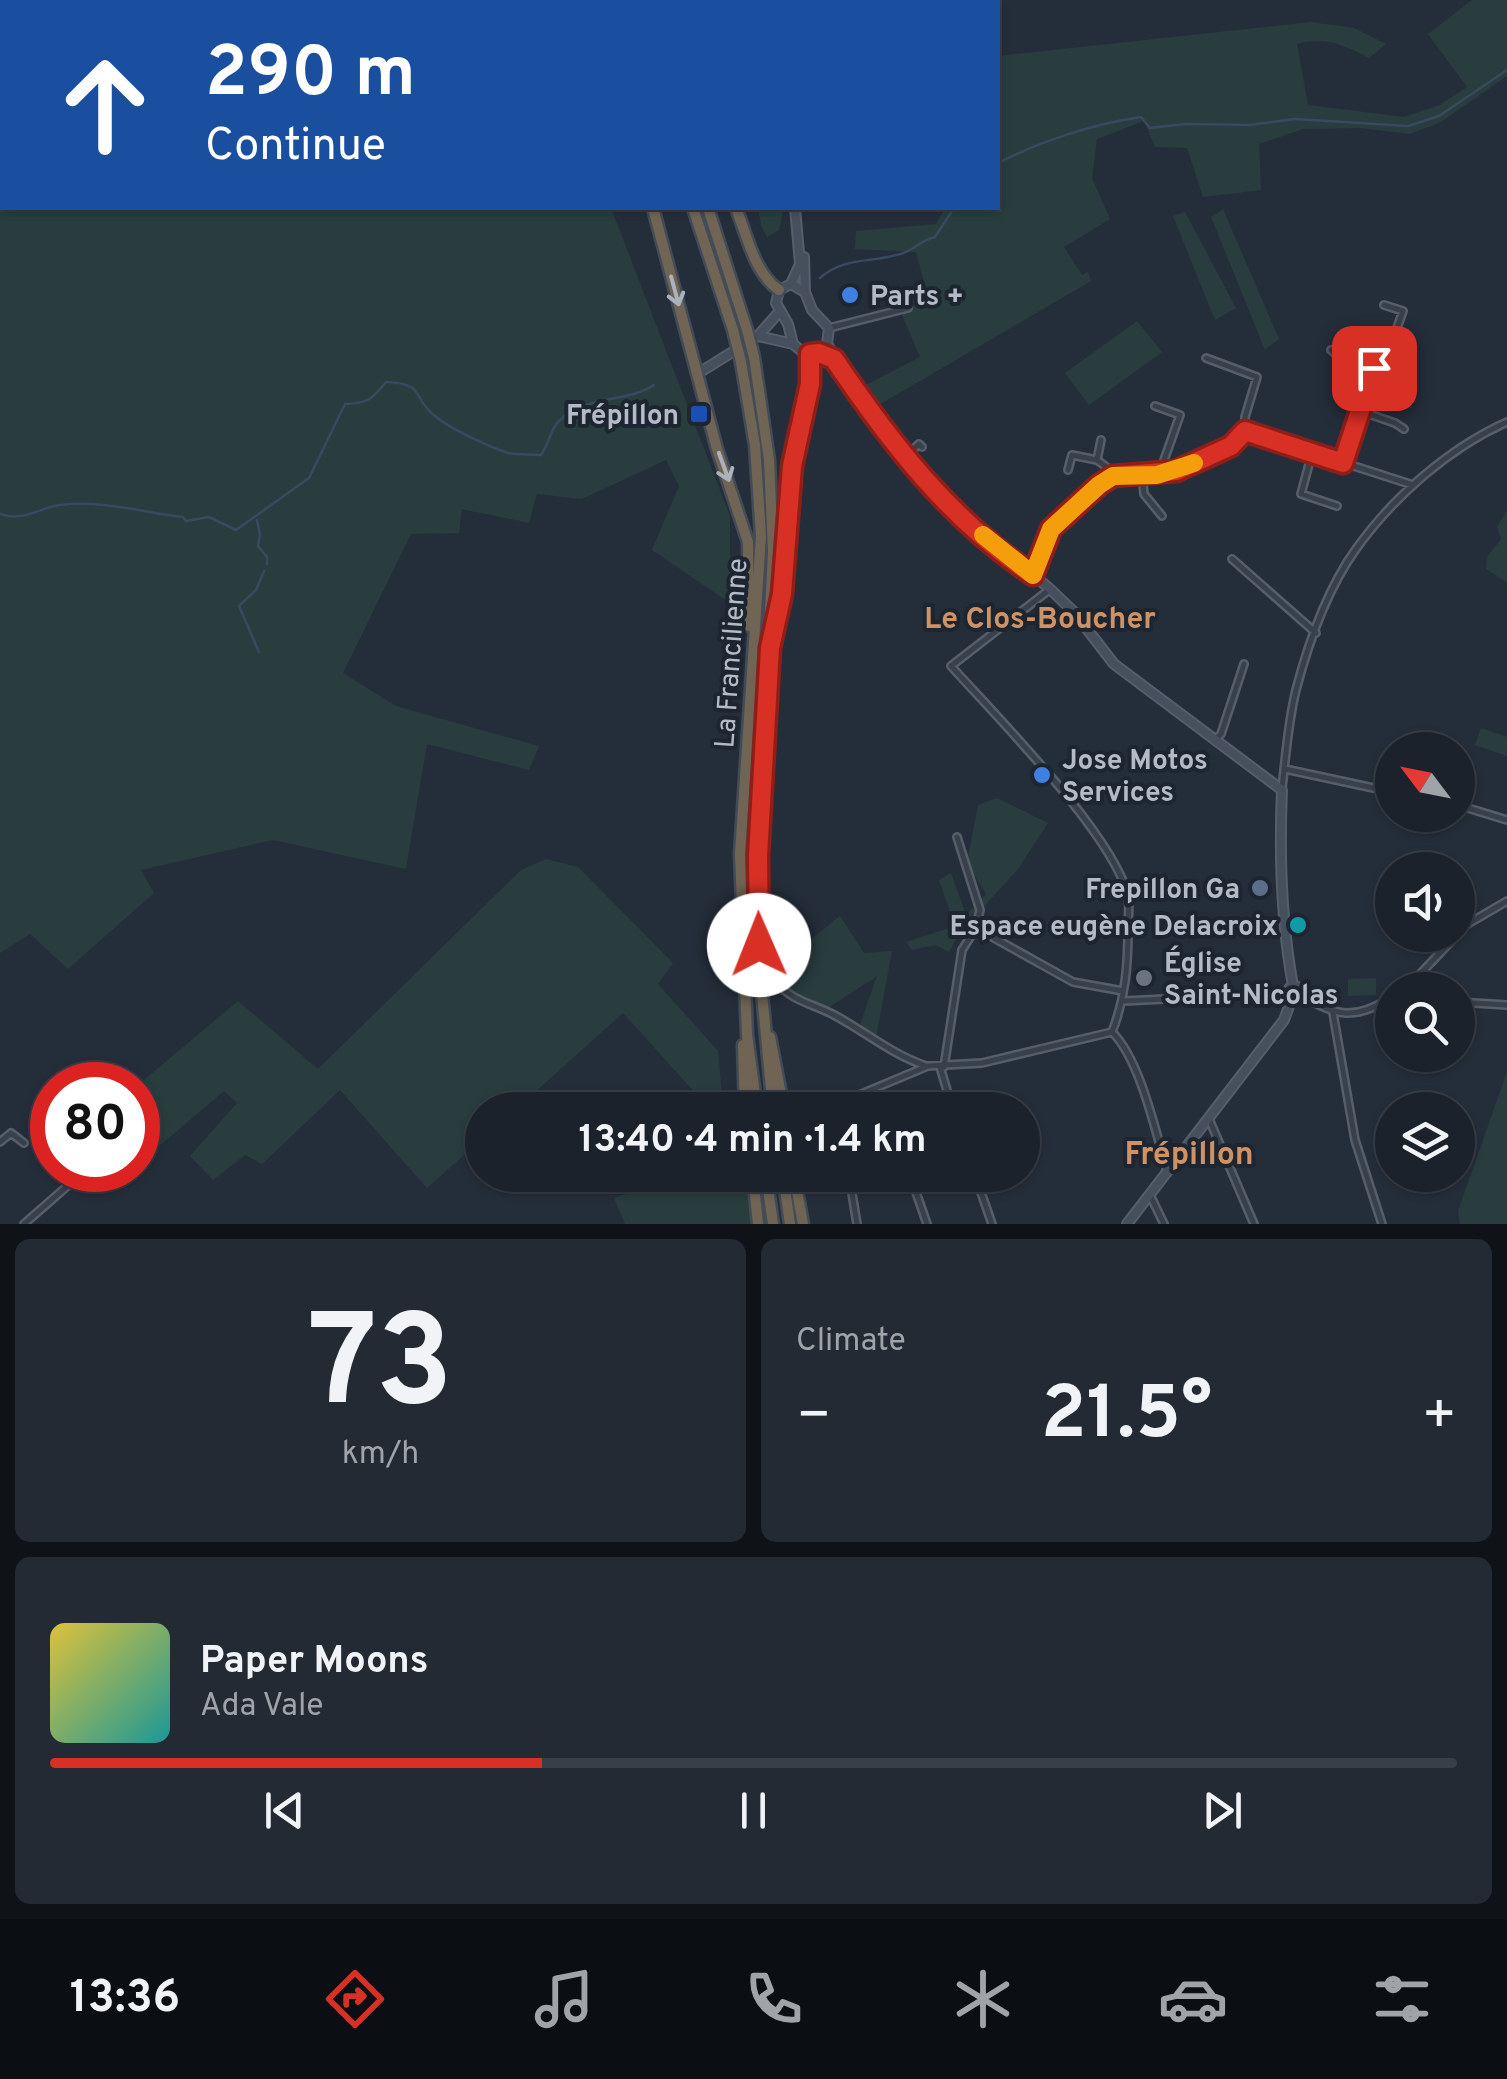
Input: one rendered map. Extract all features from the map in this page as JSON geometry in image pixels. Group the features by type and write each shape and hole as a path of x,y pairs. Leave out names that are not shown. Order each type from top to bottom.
{"highway":[{"path":"654,210 717,449 748,542 749,632 754,657"},
{"name":"La Francilienne","path":"695,210 733,330 755,445 761,536 740,854 747,1035 755,1092"},
{"name":"La Francilienne","path":"709,210 753,333 769,460 773,551 758,856 760,972 771,1092"},
{"path":"737,210 760,270 767,282 779,290"},
{"path":"770,648 782,594 792,466 815,354"},
{"path":"766,1032 772,1039 781,1092"},
{"path":"744,1092 742,1043 747,1035"},
{"path":"754,1192 758,1224"},
{"path":"768,1192 773,1224"},
{"path":"785,1192 790,1224"},
{"path":"797,1192 802,1224"}],"street":[{"path":"795,210 800,264 791,284 776,296 799,351 834,359"},
{"path":"799,240 805,259 805,292 812,310 828,328 827,344 834,359 904,458 958,514 1073,611 1114,664 1282,790"},
{"path":"791,284 805,292"},
{"path":"1331,350 1338,357 1374,368 1384,365 1403,312 1384,305"},
{"path":"828,328 908,308"},
{"path":"696,374 780,311"},
{"path":"753,333 793,344"},
{"path":"815,354 827,344"},
{"path":"1033,575 1051,529 1099,485 1117,476 1166,473 1231,446 1245,431 1245,417 1257,377 1206,358"},
{"path":"1343,463 1374,368"},
{"path":"1155,406 1180,415 1163,463 1166,473"},
{"path":"1360,411 1395,422 1404,429"},
{"path":"1127,1224 1284,1020 1293,993 1279,876 1284,768 1296,691 1316,633 1355,550 1436,466 1507,422"},
{"path":"1245,431 1414,486"},
{"path":"1097,460 1101,440"},
{"path":"904,458 919,444 922,447"},
{"path":"1312,454 1301,494 1337,506"},
{"path":"1068,470 1072,455 1097,460 1117,476"},
{"path":"1142,474 1144,494 1162,516"},
{"path":"1232,559 1316,633"},
{"path":"1050,589 951,666 1077,810 1110,858 1129,898 1124,1001 1112,1032"},
{"path":"1214,741 1221,734 1244,664"},
{"path":"1284,768 1375,788"},
{"path":"1475,810 1507,820"},
{"path":"949,1092 942,1067 962,950 976,928 980,910 957,837"},
{"path":"1475,919 1507,900"},
{"path":"976,928 1073,982 1125,992"},
{"path":"1421,972 1440,952"},
{"path":"778,983 786,994 834,1014 904,1058 928,1066 1019,1055 1112,1032"},
{"path":"1124,1001 1293,993 1334,1013 1350,1016 1375,1005"},
{"path":"1475,1003 1507,1005"},
{"path":"1334,1013 1355,1140 1382,1224"},
{"path":"1112,1032 1136,1072 1167,1171"},
{"path":"868,1092 928,1066"},
{"path":"1210,1119 1254,1224"},
{"path":"0,1142 11,1133 24,1143"},
{"path":"24,1224 61,1192"},
{"path":"851,1192 857,1224"},
{"path":"916,1192 927,1224"},
{"path":"981,1192 992,1224"},
{"path":"1149,1194 1164,1224"}],"green space":[{"path":"1472,0 1507,0 1507,76 1441,122 1410,134 1360,128 1303,129 1259,144 1261,190 1203,197 1187,148 1155,147 1144,121 1097,139 1092,178 1110,219 1064,247 1082,275 1088,272 1091,281 872,409 864,386 920,357 902,315 914,306 909,292 925,286 916,252 855,249 856,231 936,224 944,210 1000,210 1000,56 1311,22 1354,28 1386,44 1369,58 1334,43 1297,44 1308,105 1404,117 1440,105 1467,87 1428,34"},
{"path":"1223,209 1279,339 1265,350 1211,217"},
{"path":"0,210 612,210 730,516 730,603 652,550 679,486 666,460 582,499 537,494 529,523 462,509 459,533 411,534 343,673 396,706 539,746 529,770 427,744 406,869 273,840 141,870 154,893 68,969 30,934 0,953"},
{"path":"758,210 784,210 779,230 767,237"},
{"path":"1185,212 1236,308 1215,320 1173,216"},
{"path":"1137,321 1162,352 1089,405 1065,373"},
{"path":"1507,510 1507,582 1486,569 1487,557 1501,539 1497,527"},
{"path":"1481,728 1507,737 1507,756 1475,745"},
{"path":"997,798 1048,823 1018,869 959,934 949,952 935,945 912,950 906,942 955,926 939,880 951,873 966,915 986,894 967,863 978,805"},
{"path":"546,859 578,867 673,963 658,984 718,1051 722,1092 694,1092 623,1013 535,1092 465,1092 465,1154 427,1188 340,1090 262,1164 245,1155 213,1180 190,1156 237,1103 224,1091 160,1145 160,1067 238,1001 318,1069 521,870"},
{"path":"840,916 864,953 892,951 875,1043 858,1030 877,976 828,1008 789,992 781,963"},
{"path":"1375,978 1375,995 1348,996 1348,979"},
{"path":"1507,1072 1507,1224 1460,1224 1458,1211 1465,1192 1475,1192 1475,1163"},
{"path":"633,1192 751,1192 752,1224 625,1224 614,1198"}],"waterway":[{"path":"1000,162 1068,134 1141,117 1150,128 1250,125 1295,119 1408,126 1439,116 1507,70"},
{"path":"820,278 840,266 906,252 935,237 953,210"},
{"path":"0,514 16,516 60,505 91,504 183,517 186,521 209,517 236,530 309,478 345,404 369,399 386,382 413,388 435,416 470,437 508,453 541,455 556,425 569,413 654,385"},
{"path":"257,520 258,546 267,557 267,564"},
{"path":"259,652 239,606 256,590 264,571"}],"slow traffic":[{"path":"983,535 1033,575 1051,529 1099,485 1113,476 1157,475 1194,463"}],"place":[{"name":"Parts +","path":"850,295"},
{"name":"Frépillon","path":"699,414"},
{"name":"Jose Motos Services","path":"1042,775"},
{"name":"Frepillon Ga","path":"1260,888"},
{"name":"Espace eugène Delacroix","path":"1298,925"},
{"name":"Église Saint-Nicolas","path":"1144,978"}],"district":[{"name":"Le Clos-Boucher","path":"1040,618"},
{"name":"Frépillon","path":"1189,1153"}],"route":[{"path":"759,945 758,856 770,648 782,594 792,466 810,384 810,354 834,359 868,410 929,486 1033,575 1051,529 1113,476 1176,471 1231,446 1245,431 1343,463 1374,368"}]}
